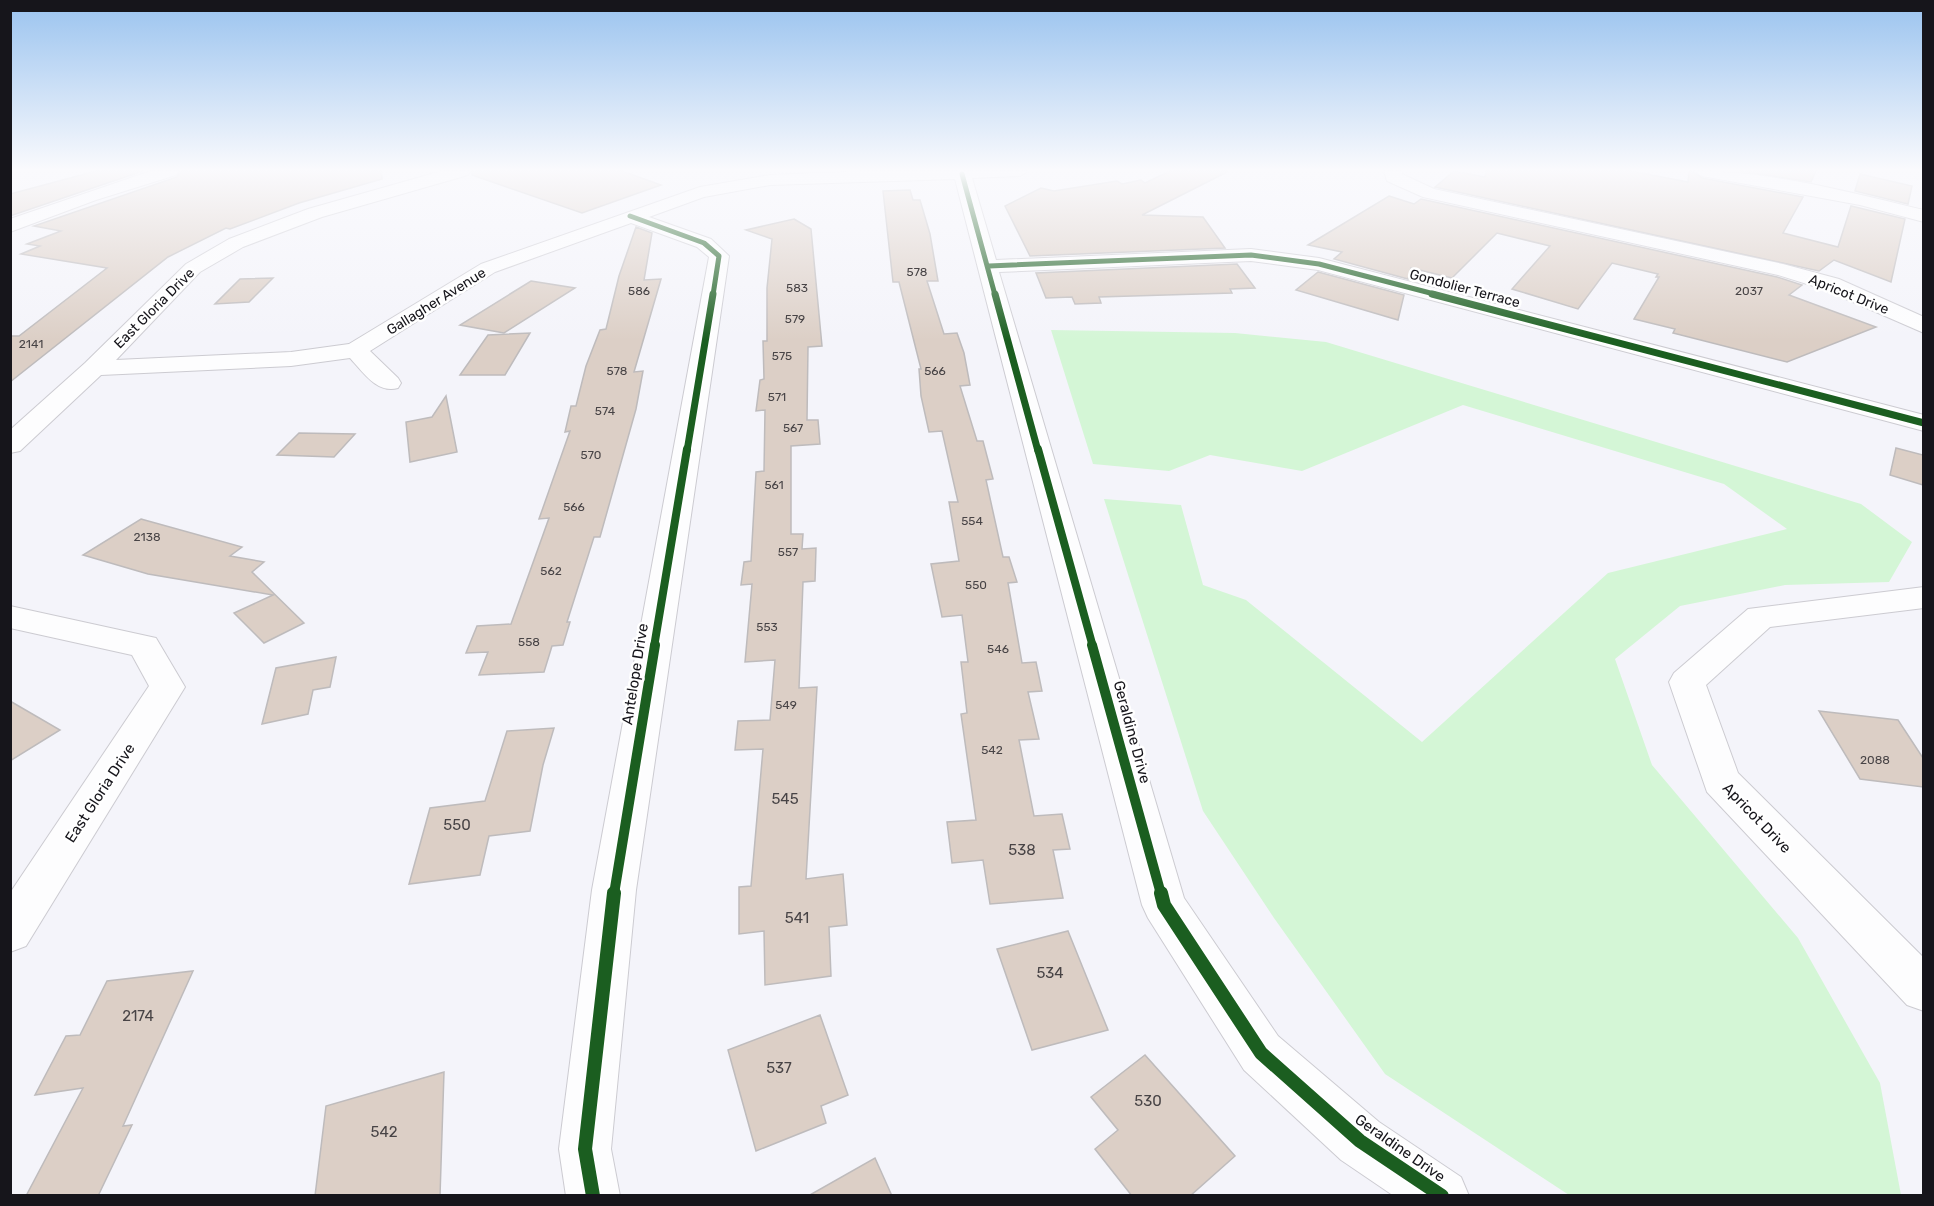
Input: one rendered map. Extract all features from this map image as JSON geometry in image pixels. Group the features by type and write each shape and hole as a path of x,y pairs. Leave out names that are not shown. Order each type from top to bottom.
{"street":[{"name":"East Gloria Drive","path":"10,445 94,368 193,268 228,248 280,227"},
{"name":"Gallagher Avenue","path":"94,368 291,359 355,350 488,268 599,227"},
{"name":"Antelope Drive","path":"593,1196 585,1149 614,890 719,256 704,243 661,227"},
{"name":"Geraldine Drive","path":"978,227 1164,906 1261,1053 1360,1141 1442,1196"},
{"name":"Apricot Drive","path":"1587,227 1783,270 1831,284 1923,326"},
{"name":"Gondolier Terrace","path":"989,266 1251,255 1319,264 1923,423"},
{"path":"355,350 389,383"},
{"name":"Apricot Drive","path":"1923,597 1760,617 1687,682 1721,781 1923,990"},
{"name":"East Gloria Drive","path":"10,617 144,646 167,687 10,932"}],"green space":[{"path":"1051,330 1235,333 1326,342 1861,504 1912,542 1889,582 1785,585 1680,606 1615,659 1652,765 1798,938 1880,1083 1901,1195 1569,1195 1385,1074 1274,918 1203,811 1104,499 1181,505 1203,585 1246,600 1422,742 1608,573 1787,529 1724,484 1463,405 1302,471 1210,455 1169,471 1093,464"}],"building":[{"path":"41,227 235,227 226,228 168,257 10,382 10,336 19,336 107,268 21,254 40,246 27,244 61,231"},
{"path":"636,227 652,233 644,280 661,279 634,372 643,371 636,409 600,537 594,537 567,622 570,622 563,645 552,646 544,672 479,675 488,652 466,653 477,626 511,624 549,518 539,519 570,431 565,432 571,406 576,406 586,366 600,330 606,329 619,276"},
{"path":"758,227 811,229 822,346 808,347 807,420 818,420 820,444 791,446 791,534 803,534 802,549 816,548 815,581 803,582 799,688 817,687 806,879 843,874 847,925 829,927 831,976 765,985 764,931 739,934 739,887 751,886 763,749 735,750 738,721 770,720 775,660 745,662 752,584 741,585 744,562 751,561 756,472 764,471 765,410 756,411 760,380 764,379 763,341 767,341 767,288 772,239 746,230"},
{"path":"887,227 928,227 938,281 927,281 944,334 957,333 964,353 970,385 960,386 977,441 983,441 993,479 986,480 1003,557 1009,557 1017,582 1008,583 1022,663 1036,662 1042,691 1028,692 1039,739 1019,740 1034,816 1062,814 1070,849 1053,850 1063,898 990,904 983,860 952,863 947,822 976,820 961,714 967,713 961,662 968,662 962,615 942,617 931,564 959,561 949,502 958,502 942,431 929,432 921,396 919,369 921,369 899,282 893,282"},
{"path":"1016,227 1210,227 1225,248 1030,256"},
{"path":"1337,227 1550,227 1777,277 1802,285 1789,295 1876,327 1787,362 1673,333 1675,329 1634,319 1659,277 1656,277 1658,274 1612,263 1578,309 1512,289 1550,246 1497,233 1452,278 1411,268 1408,279 1334,259 1342,252 1308,245"},
{"path":"1619,227 1786,227 1783,233 1838,247 1844,227 1903,227 1891,282 1834,260 1819,271"},
{"path":"1237,264 1255,288 1230,289 1232,293 1099,297 1101,303 1075,304 1072,297 1046,298 1036,273"},
{"path":"1318,272 1404,295 1398,320 1296,290"},
{"path":"273,278 249,302 215,304 240,279"},
{"path":"531,281 575,288 504,333 460,325"},
{"path":"530,333 505,375 460,375 488,335"},
{"path":"446,396 457,452 410,462 406,422 432,417"},
{"path":"299,433 355,434 334,457 277,455"},
{"path":"1896,448 1923,455 1923,485 1890,475"},
{"path":"141,519 242,547 230,556 264,562 252,572 304,623 264,643 234,613 273,595 148,574 83,555"},
{"path":"336,657 330,687 313,690 308,714 262,724 276,668"},
{"path":"10,701 60,730 10,761"},
{"path":"1819,711 1898,720 1923,758 1923,787 1860,779"},
{"path":"554,728 543,765 530,831 489,836 480,875 409,884 430,808 485,801 507,731"},
{"path":"1068,931 1108,1030 1032,1050 997,949"},
{"path":"193,971 123,1126 132,1125 98,1196 26,1196 83,1088 35,1095 66,1036 80,1035 107,981"},
{"path":"820,1015 848,1095 821,1106 826,1123 756,1151 728,1050"},
{"path":"1145,1055 1235,1156 1190,1196 1132,1196 1095,1149 1118,1130 1091,1097"},
{"path":"444,1072 440,1196 315,1196 326,1106"},
{"path":"875,1158 892,1196 808,1196"}],"cycle path":[{"path":"593,1196 585,1149 614,890 719,256 704,243 661,227"},
{"path":"977,227 1164,905 1261,1053 1360,1141 1442,1196"},
{"path":"989,266 1251,255 1319,264 1924,423"}]}
